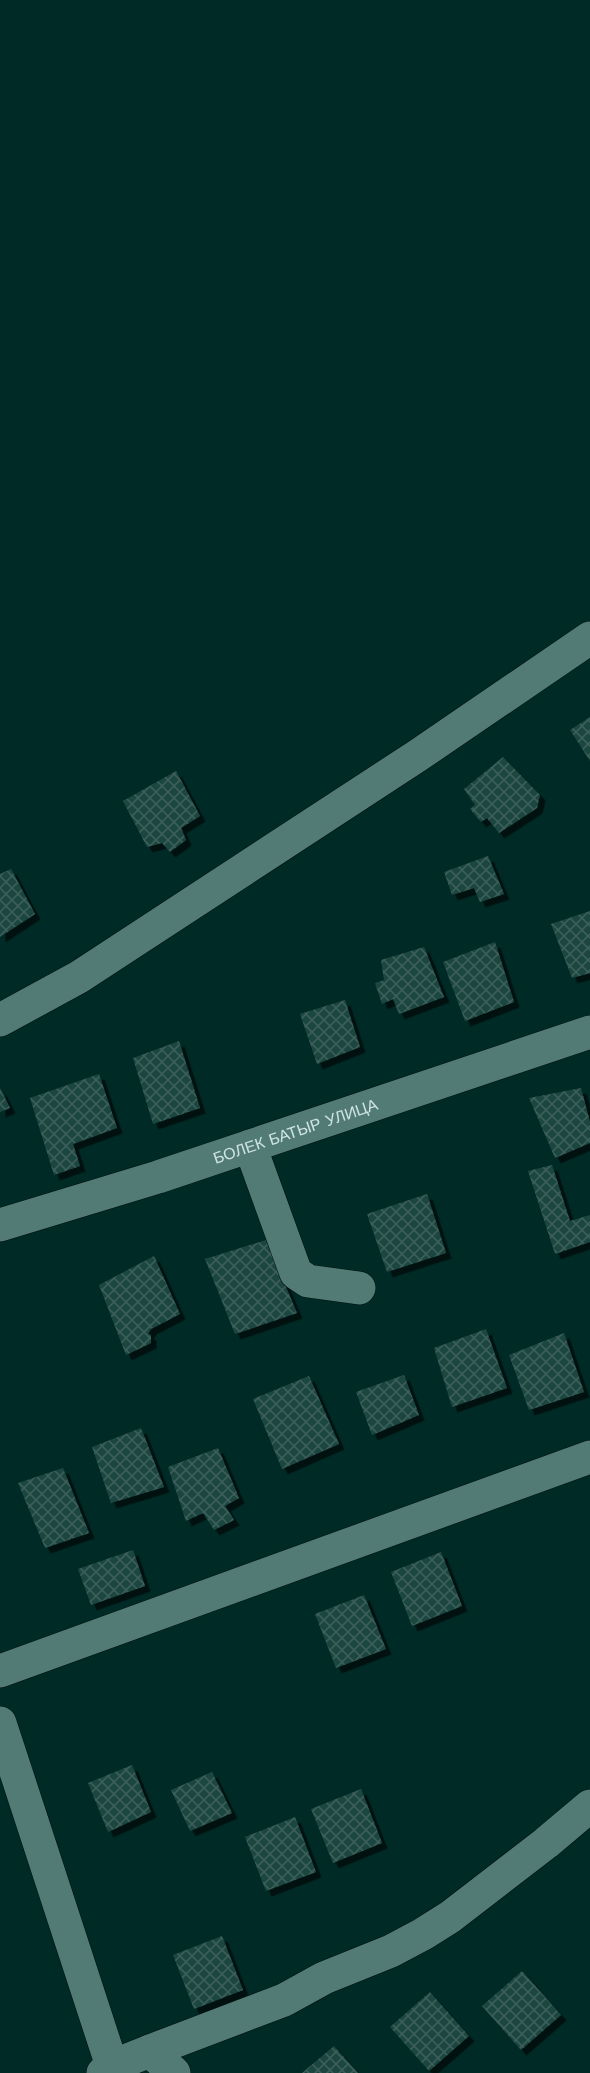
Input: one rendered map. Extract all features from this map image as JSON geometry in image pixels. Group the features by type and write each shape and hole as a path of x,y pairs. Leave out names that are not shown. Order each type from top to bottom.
{"street":[{"path":"0,1020 79,977 417,756 590,638"},
{"name":"БОЛЕК БАТЫР УЛИЦА","path":"0,1224 158,1177 590,1032"},
{"path":"250,1146 296,1273 308,1281 359,1288"},
{"path":"0,1671 590,1457"},
{"path":"0,1723 108,2070 150,2051 284,2000 324,1978 392,1951 423,1934 467,1904 590,1806"},
{"path":"150,2051 174,2073"}],"building":[{"path":"590,717 590,761 570,730"},
{"path":"503,757 540,795 537,808 499,833 487,818 481,822 470,809 475,805 464,789"},
{"path":"176,771 200,816 181,828 186,840 170,852 162,843 147,847 123,801"},
{"path":"488,856 504,894 480,902 474,888 452,895 444,872"},
{"path":"11,869 35,914 0,937 0,874"},
{"path":"590,911 590,973 572,978 551,924"},
{"path":"495,942 514,1002 465,1021 443,962"},
{"path":"424,947 444,997 399,1014 393,999 382,1004 375,983 384,980 381,960"},
{"path":"345,1000 360,1047 317,1064 300,1014"},
{"path":"179,1041 200,1108 153,1124 133,1058"},
{"path":"99,1074 117,1128 73,1144 80,1166 54,1175 30,1098"},
{"path":"0,1088 10,1108 0,1112"},
{"path":"581,1088 590,1122 590,1143 555,1158 529,1098"},
{"path":"552,1165 570,1221 590,1215 590,1242 555,1254 528,1171"},
{"path":"427,1194 446,1253 387,1272 367,1214"},
{"path":"266,1240 297,1313 235,1334 205,1259"},
{"path":"154,1256 180,1314 151,1329 148,1334 151,1335 151,1343 126,1355 99,1285"},
{"path":"486,1329 507,1388 452,1407 434,1348"},
{"path":"564,1333 584,1392 529,1410 509,1355"},
{"path":"404,1375 419,1415 372,1435 356,1392"},
{"path":"309,1376 339,1444 282,1469 253,1399"},
{"path":"141,1428 164,1487 111,1503 92,1447"},
{"path":"218,1448 239,1498 225,1506 234,1520 214,1530 203,1513 186,1521 168,1467"},
{"path":"63,1468 89,1533 45,1548 18,1483"},
{"path":"133,1550 145,1586 91,1605 78,1569"},
{"path":"441,1552 462,1606 412,1626 391,1572"},
{"path":"364,1595 386,1649 336,1668 315,1614"},
{"path":"132,1765 151,1812 108,1832 88,1783"},
{"path":"212,1772 232,1813 190,1831 171,1790"},
{"path":"361,1789 382,1843 333,1863 311,1809"},
{"path":"295,1817 316,1872 266,1891 245,1837"},
{"path":"222,1936 243,1990 194,2009 173,1955"},
{"path":"522,1971 561,2015 521,2050 482,2006"},
{"path":"430,1992 469,2036 429,2071 390,2027"},
{"path":"334,2046 358,2073 302,2073"}]}
